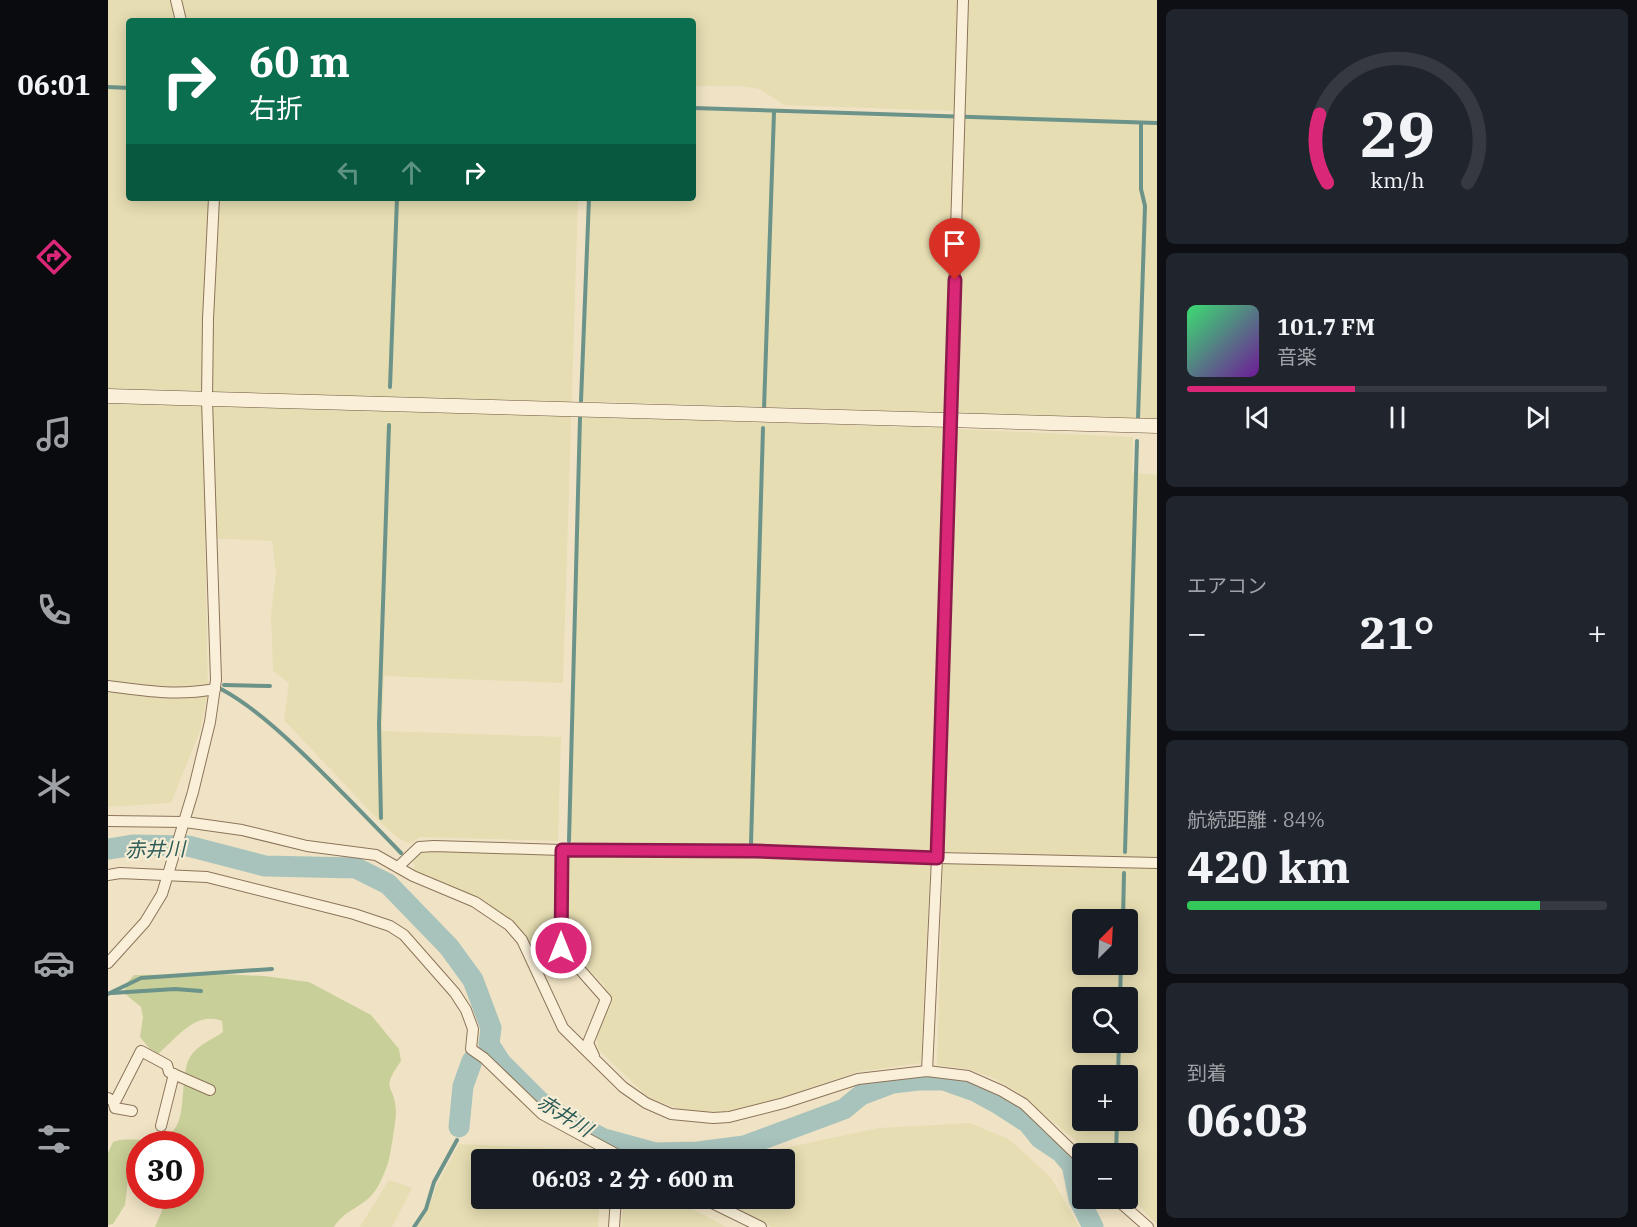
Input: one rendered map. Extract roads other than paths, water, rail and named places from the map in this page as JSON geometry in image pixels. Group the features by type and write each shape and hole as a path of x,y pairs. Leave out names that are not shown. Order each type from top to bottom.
{"street":[{"path":"176,0 180,18"},
{"path":"927,1071 937,858 963,0"},
{"path":"108,963 151,914 162,894 184,826 210,722 216,680 207,400 214,201"},
{"path":"108,396 1157,426"},
{"path":"108,686 156,692 195,693 214,689"},
{"path":"108,821 242,830 307,846 376,855 436,888 475,902 509,925 522,940 563,1028 623,1087 646,1103 672,1114 713,1118 729,1117 858,1079 927,1071 968,1076 1009,1095 1024,1104 1072,1150"},
{"path":"398,867 419,847 434,846 562,850 756,851 1157,863"},
{"path":"562,850 561,948 606,999 588,1043 597,1063"},
{"path":"108,875 170,871 207,877 390,926 404,935 455,993 466,1010 473,1029 471,1049 484,1058 542,1114 606,1149"},
{"path":"110,1100 116,1100 141,1051 167,1065 169,1072 210,1090"},
{"path":"160,1126 174,1074"},
{"path":"110,1100 115,1108 132,1111"},
{"path":"614,1227 615,1209"},
{"path":"724,1209 761,1227"},
{"path":"1128,1209 1148,1227"}],"waterway":[{"path":"108,87 126,88"},
{"path":"696,108 1157,123"},
{"path":"764,409 774,112"},
{"path":"1138,419 1145,206 1141,189 1141,123"},
{"path":"390,387 397,201"},
{"path":"581,401 589,201"},
{"path":"569,841 580,417"},
{"path":"381,818 379,724 389,425"},
{"path":"751,844 763,428"},
{"path":"1125,852 1137,441"},
{"path":"224,685 270,686"},
{"path":"221,689 251,708 279,732 324,774 401,853"},
{"name":"赤井川","path":"108,849 134,845 188,846 265,866 356,868 388,884 449,947 473,980 491,1028 489,1044 501,1063 539,1101 567,1120 604,1139 655,1153 698,1152 744,1146 844,1109 861,1095 893,1083 944,1080 975,1091 997,1103 1028,1123 1040,1138 1061,1152 1072,1165 1079,1199 1093,1227"},
{"path":"1123,909 1124,873"},
{"path":"108,994 141,978 272,969"},
{"path":"1120,987 1121,975"},
{"path":"112,993 175,989 201,991"},
{"path":"1118,1065 1119,1053"},
{"path":"459,1127 463,1086 472,1061"},
{"path":"1116,1143 1117,1131"},
{"path":"414,1227 426,1209 434,1182 457,1140"}]}
